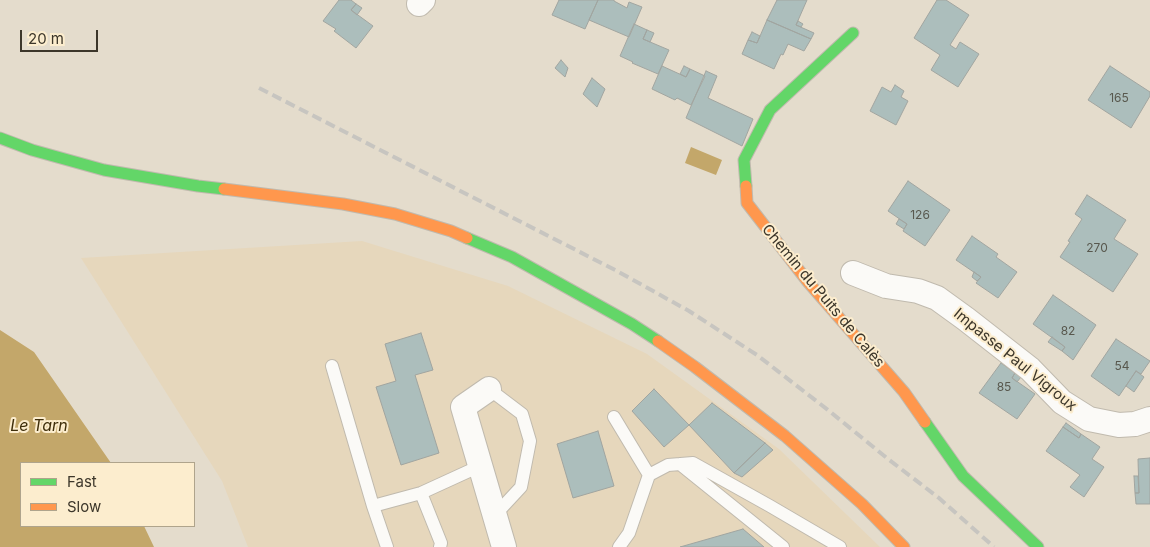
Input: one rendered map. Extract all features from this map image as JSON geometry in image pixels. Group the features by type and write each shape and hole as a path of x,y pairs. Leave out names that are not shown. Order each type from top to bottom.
{"main road":[{"name":"Chemin du Puits de Calès","path":"853,33 770,110 744,160 747,203 808,282 904,392 963,476 1038,547"},
{"path":"0,138 32,150 104,170 198,186 343,204 395,214 451,231 512,257 632,324 695,368 785,436 862,504 904,547"}],"street":[{"name":"Impasse Paul Vigroux","path":"853,273 886,286 918,291 937,298 1030,369 1062,402 1089,419 1119,425 1135,424 1150,419"},
{"path":"489,389 463,407 504,547"}],"lane":[{"path":"332,366 387,547"},
{"path":"489,389 522,414 530,441 521,487 495,515"},
{"path":"614,418 650,475"},
{"path":"619,547 629,533 650,475 668,465 693,463 840,547"},
{"path":"680,464 783,547"},
{"path":"373,506 421,493 480,466"},
{"path":"421,493 441,542 440,547"}],"shaded area":[{"path":"362,241 508,286 647,354 779,449 880,547 248,547 222,481 81,258"}],"water":[{"path":"691,147 722,160 716,175 685,163"},
{"name":"Le Tarn","path":"0,330 34,352 110,462 20,462 20,527 144,527 154,547 0,547"}],"building":[{"path":"339,0 351,0 356,4 351,10 373,26 356,48 334,31 336,29 323,21"},
{"path":"559,0 598,0 585,29 552,15"},
{"path":"598,0 614,0 627,8 629,2 642,7 629,37 589,20"},
{"path":"777,0 807,0 796,25 814,33 811,39 767,20"},
{"path":"937,0 946,0 969,15 950,45 956,49 960,42 979,54 958,87 931,70 940,55 914,38"},
{"path":"356,4 362,8 357,15 351,10"},
{"path":"767,20 811,39 804,51 788,44 774,69 742,54 748,40 757,43"},
{"path":"798,21 803,24 801,27 796,25"},
{"path":"634,24 647,30 643,39 669,50 658,74 620,56"},
{"path":"647,30 654,33 650,42 643,39"},
{"path":"752,32 760,36 757,43 748,40"},
{"path":"561,60 568,68 565,77 555,68"},
{"path":"662,66 686,77 690,69 705,76 691,105 652,89"},
{"path":"684,66 690,69 686,77 680,74"},
{"path":"1110,66 1150,92 1150,96 1131,128 1088,100"},
{"path":"706,71 717,76 708,98 753,119 742,146 686,118"},
{"path":"592,78 605,89 597,107 583,94"},
{"path":"895,85 904,91 901,97 908,101 896,125 870,111 882,87 891,92"},
{"path":"908,181 950,210 925,246 903,231 907,224 888,211"},
{"path":"1087,195 1126,220 1114,239 1138,254 1113,292 1060,257 1082,219 1075,214"},
{"path":"899,219 907,224 904,229 896,224"},
{"path":"972,236 998,254 996,257 1017,272 998,298 976,283 981,277 956,260"},
{"path":"974,272 981,277 977,281 972,277"},
{"path":"1053,295 1096,325 1073,360 1062,351 1065,347 1033,324"},
{"path":"421,333 433,370 415,375 439,453 401,465 376,387 396,381 385,344"},
{"path":"1052,337 1065,347 1062,351 1048,342"},
{"path":"1116,339 1150,361 1141,374 1136,371 1119,396 1091,376"},
{"path":"1001,363 1015,373 1012,378 1035,394 1017,419 979,393"},
{"path":"1136,371 1144,377 1134,392 1126,386"},
{"path":"1015,373 1021,377 1017,382 1012,378"},
{"path":"654,389 689,425 664,447 632,411"},
{"path":"712,403 765,443 734,473 689,425"},
{"path":"1066,423 1081,434 1079,438 1063,427"},
{"path":"1063,427 1079,438 1081,434 1100,447 1092,459 1104,467 1084,497 1070,487 1080,475 1046,451"},
{"path":"598,431 614,486 573,498 557,444"},
{"path":"765,443 773,450 742,477 734,473"},
{"path":"1150,458 1150,504 1136,504 1135,493 1139,493 1138,459"},
{"path":"1134,476 1138,476 1139,493 1135,493"},
{"path":"743,529 764,547 680,547"}],"railway":[{"path":"259,88 617,271 689,311 757,355 939,498 994,547"}],"traffic: fast":[{"path":"746,186 744,160 770,110 853,33"},
{"path":"0,138 32,150 104,170 224,189"},
{"path":"467,238 512,257 632,324 658,341"},
{"path":"925,422 963,476 1038,547"}],"traffic: slow":[{"path":"746,186 747,203 808,282 904,392 925,422"},
{"path":"224,189 343,204 395,214 451,231 467,238"},
{"path":"658,341 785,436 862,504 904,547"}]}
